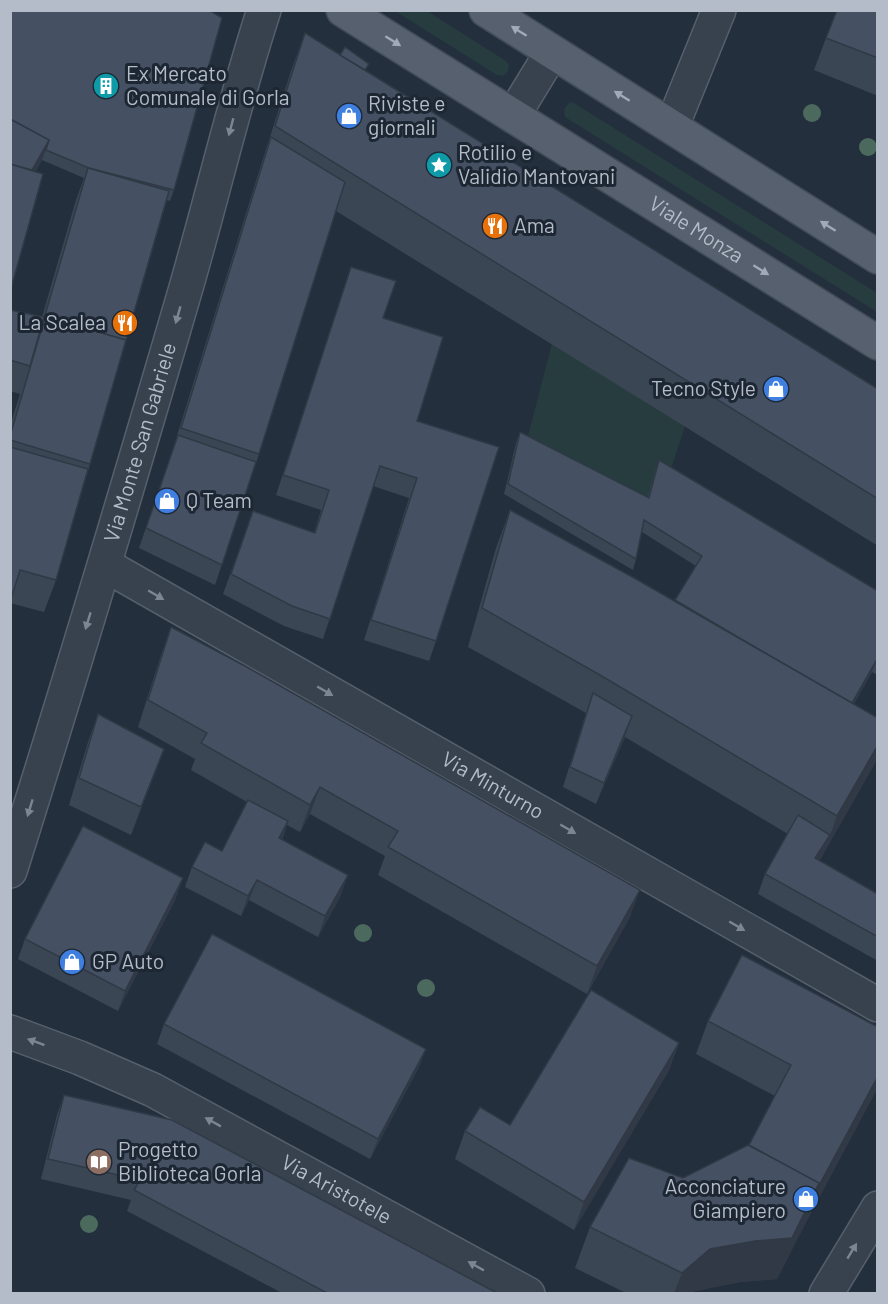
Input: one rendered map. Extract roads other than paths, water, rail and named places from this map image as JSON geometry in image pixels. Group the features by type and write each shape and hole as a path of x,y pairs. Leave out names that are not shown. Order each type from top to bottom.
{"main road":[{"name":"Viale Monza","path":"343,10 878,343"},
{"path":"486,10 878,257"}],"street":[{"name":"Via Monte San Gabriele","path":"10,871 105,566 264,10"},
{"path":"672,126 719,10"},
{"path":"513,116 552,52"},
{"name":"Via Minturno","path":"105,566 878,1005"},
{"name":"Via Aristotele","path":"10,1032 80,1058 153,1090 528,1293"},
{"path":"826,1293 878,1208"}],"place":[{"name":"Ex Mercato Comunale di Gorla","path":"106,86"},
{"name":"Riviste e giornali","path":"349,116"},
{"name":"Rotilio e Validio Mantovani","path":"439,165"},
{"name":"Ama","path":"495,226"},
{"name":"La Scalea","path":"125,323"},
{"name":"Tecno Style","path":"776,389"},
{"name":"Q Team","path":"167,501"},
{"name":"GP Auto","path":"72,962"},
{"name":"Progetto Biblioteca Gorla","path":"99,1162"},
{"name":"Acconciature Giampiero","path":"806,1199"}]}
